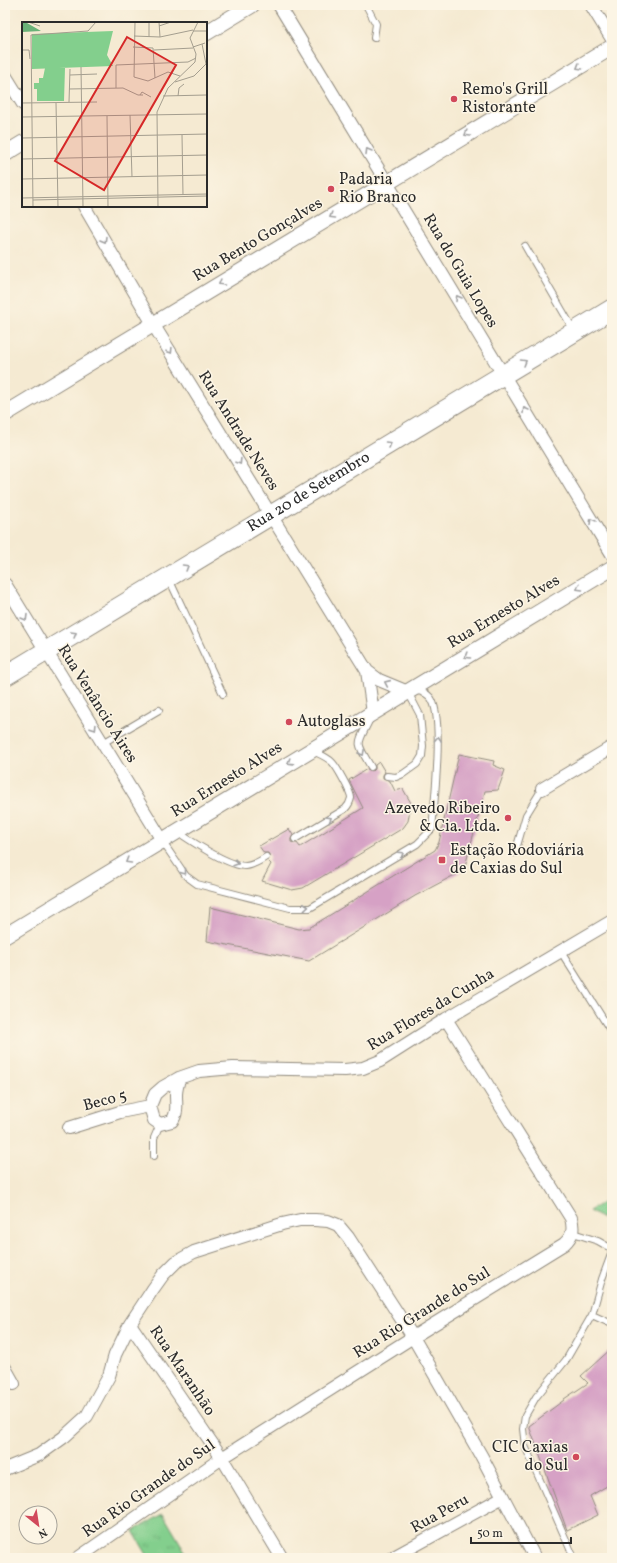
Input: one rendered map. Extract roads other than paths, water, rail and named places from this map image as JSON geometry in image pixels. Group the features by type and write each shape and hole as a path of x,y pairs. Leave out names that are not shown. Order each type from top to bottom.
{"main road":[{"name":"Rua 20 de Setembro","path":"5,676 612,309"}],"street":[{"path":"207,32 252,5"},
{"name":"Rua do Guia Lopes","path":"279,5 612,554"},
{"path":"592,5 612,39"},
{"name":"Rua Bento Gonçalves","path":"5,414 612,47"},
{"path":"5,75 22,102"},
{"path":"5,154 22,144"},
{"name":"Rua Andrade Neves","path":"85,207 153,324 368,671 379,680 408,692"},
{"name":"Rua Ernesto Alves","path":"5,936 612,568"},
{"name":"Rua Venâncio Aires","path":"5,584 162,840"},
{"name":"Rua Andrade Neves","path":"368,671 374,713"},
{"path":"542,789 612,747"},
{"name":"Rua Flores da Cunha","path":"150,1106 155,1094 163,1087 179,1078 199,1071 233,1068 345,1070 363,1068 380,1061 446,1019 612,921"},
{"path":"446,1019 567,1210 573,1225 573,1233"},
{"path":"150,1106 154,1120 160,1124 172,1121 175,1117 176,1111 176,1093 179,1078"},
{"name":"Beco 5","path":"69,1128 120,1112 150,1106"},
{"path":"5,1469 39,1455 64,1437 87,1416 109,1376 115,1355 130,1324 163,1275 176,1262 194,1252 282,1224 300,1220 328,1221 338,1225 348,1237 413,1337 504,1497 535,1558"},
{"name":"Rua Rio Grande do Sul","path":"78,1558 222,1458 413,1337 564,1244 570,1239 573,1233"},
{"name":"Rua Maranhão","path":"130,1324 222,1458 282,1558"},
{"path":"5,1368 14,1384"},
{"name":"Rua Peru","path":"392,1558 504,1497"}],"lane":[{"path":"366,5 376,24 374,38"},
{"path":"525,246 575,331"},
{"path":"168,577 223,694"},
{"path":"162,840 186,876 196,884 290,908 310,908 368,875 417,844 432,829 438,727 435,706 431,698 419,690 408,692 420,715 423,746 422,756 417,764 404,774 396,777 387,776"},
{"path":"103,743 159,710"},
{"path":"371,767 359,747 358,742 374,713"},
{"path":"295,839 345,809 349,804 351,797 332,762 324,756 311,750"},
{"path":"515,853 526,815 542,789"},
{"path":"177,832 201,848 237,865 247,866 256,864 266,857"},
{"path":"561,952 612,1033"},
{"path":"154,1156 154,1138 160,1124"},
{"path":"573,1233 591,1238 612,1249"},
{"path":"574,1558 525,1446 523,1429 526,1416 536,1397 566,1360 592,1315 602,1279 612,1252"},
{"path":"592,1315 612,1324"}],"place":[{"name":"Remo's Grill Ristorante","path":"454,99"},
{"name":"Padaria Rio Branco","path":"331,189"},
{"name":"Autoglass","path":"289,722"},
{"name":"Azevedo Ribeiro & Cia. Ltda.","path":"508,818"},
{"name":"Estação Rodoviária de Caxias do Sul","path":"442,860"},
{"name":"CIC Caxias do Sul","path":"576,1457"}]}
